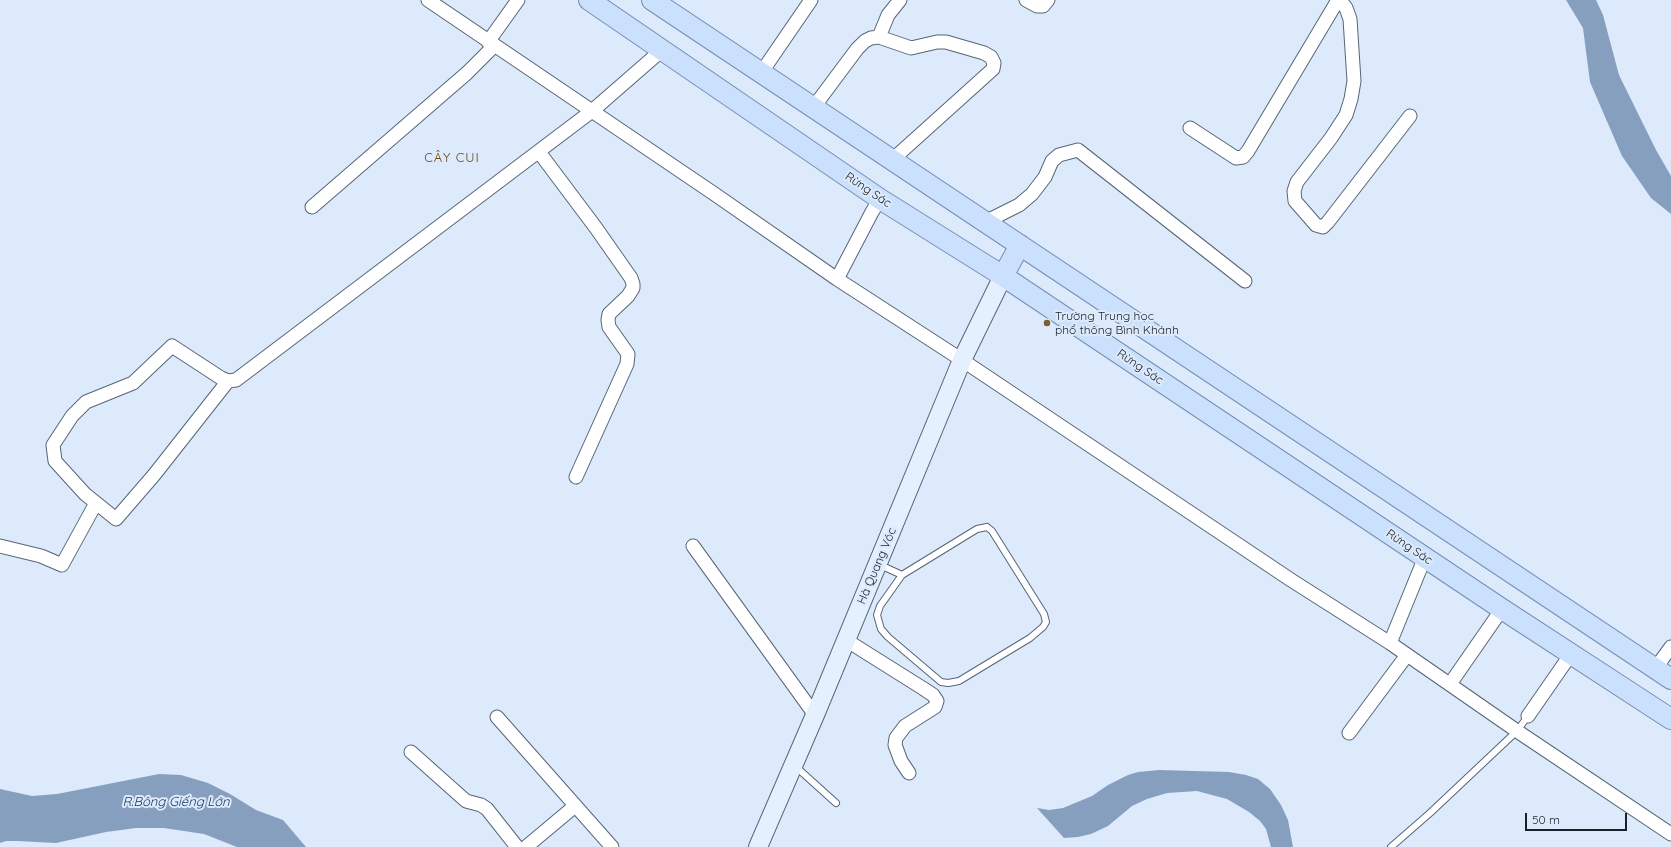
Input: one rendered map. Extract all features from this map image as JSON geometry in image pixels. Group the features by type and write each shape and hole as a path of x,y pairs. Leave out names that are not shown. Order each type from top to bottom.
{"main road":[{"name":"Rừng Sác","path":"589,0 655,55 876,205 1000,281 1671,719"},
{"path":"652,0 671,8 761,73 813,108 1663,674"},
{"path":"1000,281 1020,245"}],"street":[{"path":"428,0 837,279 962,360 1292,580 1390,643 1517,731 1671,834"},
{"path":"312,207 467,73 491,44 499,28 518,0"},
{"path":"761,73 811,0"},
{"path":"879,37 888,15 900,0"},
{"path":"1026,0 1037,6 1043,6 1048,0"},
{"path":"1190,128 1236,158 1243,157 1339,0 1346,8 1350,19 1354,81 1351,99 1346,115 1331,138 1297,182 1294,191 1295,201 1316,225 1322,227 1328,222 1410,116"},
{"path":"813,108 857,49 865,41 871,38 879,37 911,48 937,42 946,42 984,52 991,57 994,63 993,69 892,160"},
{"path":"228,381 154,475 116,519 85,494 55,461 53,445 72,416 86,402 133,383 172,346 228,381 236,380 592,111 655,55"},
{"path":"985,222 1019,204 1032,194 1045,177 1052,161 1059,155 1078,150 1245,281"},
{"path":"539,152 596,228 631,278 633,284 633,288 628,296 609,314 608,320 609,327 628,354 627,364 576,477"},
{"path":"837,279 876,205"},
{"name":"Hà Quang Vóc","path":"758,847 815,715 962,360 1000,281"},
{"path":"0,546 41,556 62,564 96,503"},
{"path":"693,546 815,715"},
{"path":"1390,643 1425,557"},
{"path":"1450,684 1502,609"},
{"path":"846,640 933,695 937,701 935,707 905,726 896,738 895,745 909,774"},
{"path":"1663,674 1671,647"},
{"path":"1528,716 1571,654"},
{"path":"1350,733 1407,655"},
{"path":"497,717 612,847"},
{"path":"411,752 466,801 481,805 487,809 517,847"},
{"path":"526,847 575,806"}],"lane":[{"path":"987,527 992,531 1044,614 1046,622 1043,627 1030,638 959,681 948,683 941,682 888,637 881,629 877,615 880,606 902,575 977,529 987,527"},
{"path":"878,564 902,575"},
{"path":"1391,847 1430,813 1517,731 1528,716"},
{"path":"794,765 836,804"}],"water":[{"path":"1566,0 1596,0 1603,15 1619,75 1656,150 1671,176 1671,214 1651,198 1622,156 1590,82 1583,28"},
{"path":"1159,770 1229,772 1258,779 1270,789 1281,805 1288,820 1293,847 1271,847 1266,829 1260,821 1249,812 1227,799 1197,791 1167,793 1147,799 1132,806 1108,826 1091,834 1078,837 1064,838 1037,808 1049,810 1063,808 1092,796 1108,785 1128,775 1138,772"},
{"name":"R.Bông Giếng Lớn","path":"159,774 181,775 208,783 256,810 283,820 306,847 237,847 204,834 164,828 136,828 106,832 56,843 6,841 0,843 0,789 32,796 57,794"}],"place":[{"name":"Trường Trung học phổ thông Bình Khánh","path":"1047,323"}],"district":[{"name":"CÂY CUI","path":"452,158"}]}
